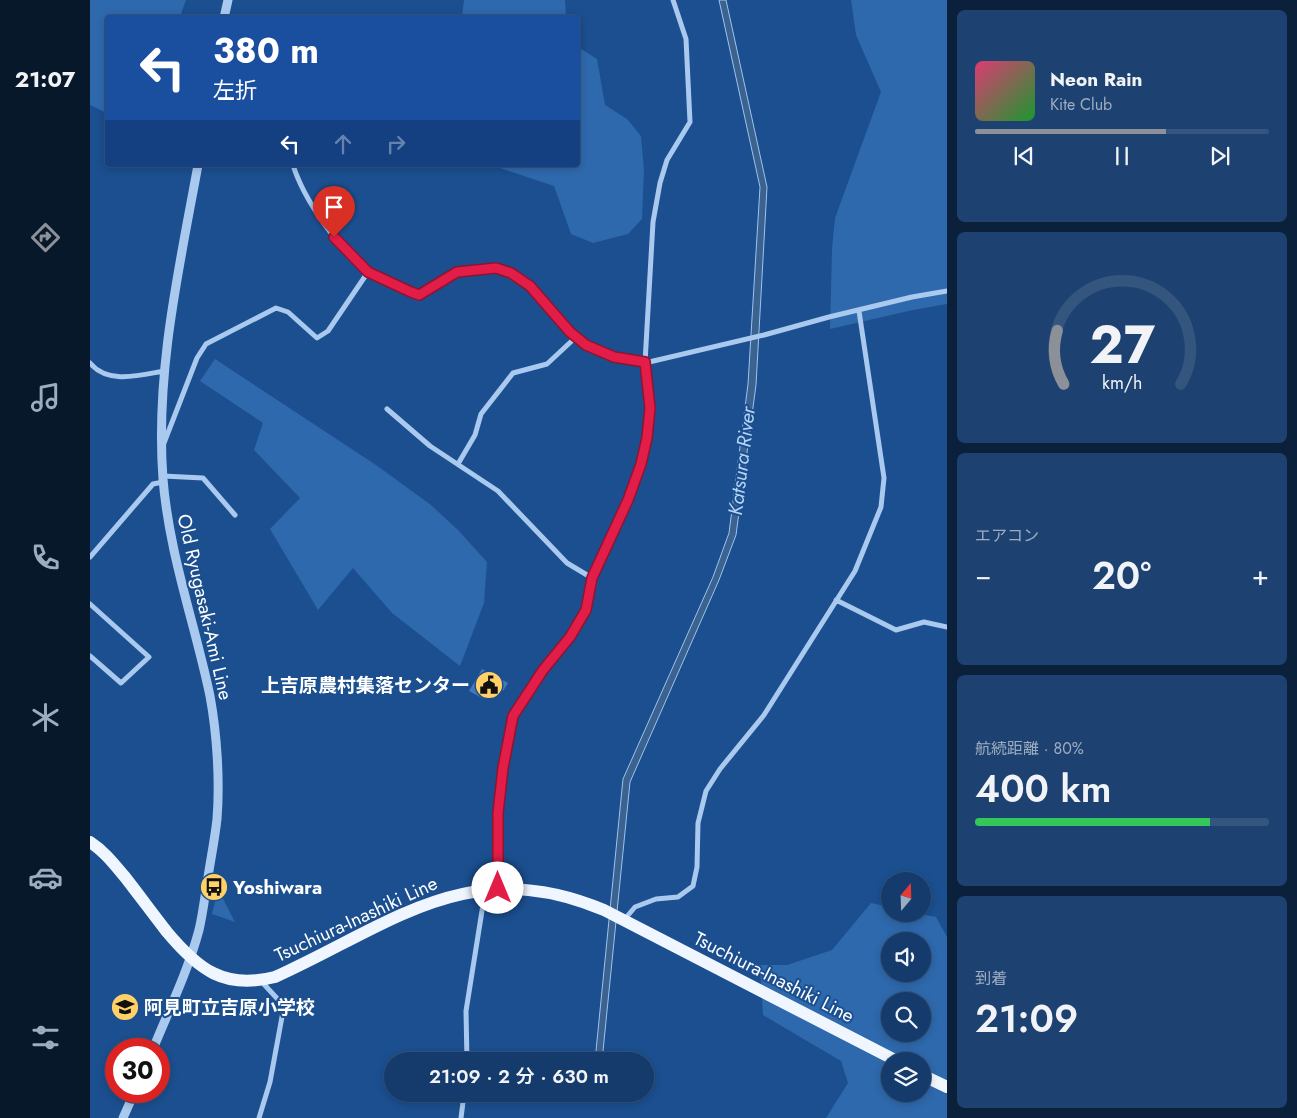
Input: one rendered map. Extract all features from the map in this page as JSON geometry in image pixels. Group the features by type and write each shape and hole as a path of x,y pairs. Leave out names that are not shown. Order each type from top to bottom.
{"main road":[{"name":"Tsuchiura-Inashiki Line","path":"90,842 118,869 190,958 205,970 231,980 261,981 275,977 382,923 419,906 443,898 491,889 542,890 582,901 624,920 881,1053"},
{"path":"931,1079 947,1087"}],"street":[{"path":"225,15 228,0"},
{"path":"467,1052 466,1011 491,889 503,768 513,716 543,670 570,637 586,610 592,578 628,500 641,464 647,438 650,408 645,362 653,222 660,182 667,160 690,122 686,39 673,0"},
{"name":"Old Ryugasaki-Ami Line","path":"157,1038 190,958 200,923 217,818 216,748 210,699 171,536 161,450 161,406 168,330 198,167"},
{"path":"294,167 316,212 334,237 368,272 419,295 457,272 496,268 511,273 530,286 576,337 586,345 614,357 645,362 764,335 912,297 947,291"},
{"path":"161,450 197,358 206,344 276,308 288,312 317,338 328,331 368,272"},
{"path":"624,920 635,907 656,899 678,897 693,886 697,867 698,823 706,791 720,769 764,715 855,571 881,507 884,478 860,311"},
{"path":"458,464 475,434 481,414 513,374 547,364 576,337"},
{"path":"90,363 104,373 118,377 164,371"},
{"path":"387,409 430,446 498,491 566,563 592,578"},
{"path":"90,557 153,484 163,479 203,478 235,515"},
{"path":"836,600 896,630 924,622 947,627"},
{"path":"90,604 149,657 121,683 90,656"},
{"path":"259,1118 270,1082 284,1006 261,981"},
{"path":"461,1118 463,1102"},
{"path":"123,1118 129,1103"}],"shaded area":[{"path":"90,0 186,0 181,15 105,15 105,112 90,105"},
{"path":"464,0 565,0 566,15 462,15"},
{"path":"851,0 947,0 947,304 830,329 832,249 835,218 881,92 856,35"},
{"path":"580,48 597,59 605,105 627,119 641,136 644,170 642,219 628,234 593,243 571,234 554,186 497,167 580,167"},
{"path":"215,359 376,465 431,505 458,530 487,562 484,603 460,666 392,613 353,568 318,610 270,529 300,498 254,450 263,423 200,381"},
{"path":"218,889 235,922 212,914"},
{"path":"871,903 881,905 881,922 931,922 931,916 936,917 947,937 947,1118 826,1118 848,1083 841,1061 763,1015 760,965 787,965 832,950"}],"water":[{"name":"Katsura River","path":"719,0 726,0 767,187 756,385 736,535 719,580 630,782 603,1052 596,1052 623,779 713,577 729,533 748,384 760,187"}],"building":[{"name":"上吉原農村集落センター","path":"482,669 508,683 503,691 494,686 489,690 484,699 469,691"}],"place":[{"name":"上吉原農村集落センター","path":"489,685"},
{"name":"Yoshiwara","path":"214,887"},
{"name":"阿見町立吉原小学校","path":"125,1007"}],"route":[{"path":"334,237 368,272 419,295 457,272 496,268 511,273 530,286 570,332 586,345 614,357 645,362 650,408 647,438 641,464 628,500 592,578 586,610 570,637 543,670 513,716 503,768 498,813 498,888"}]}
